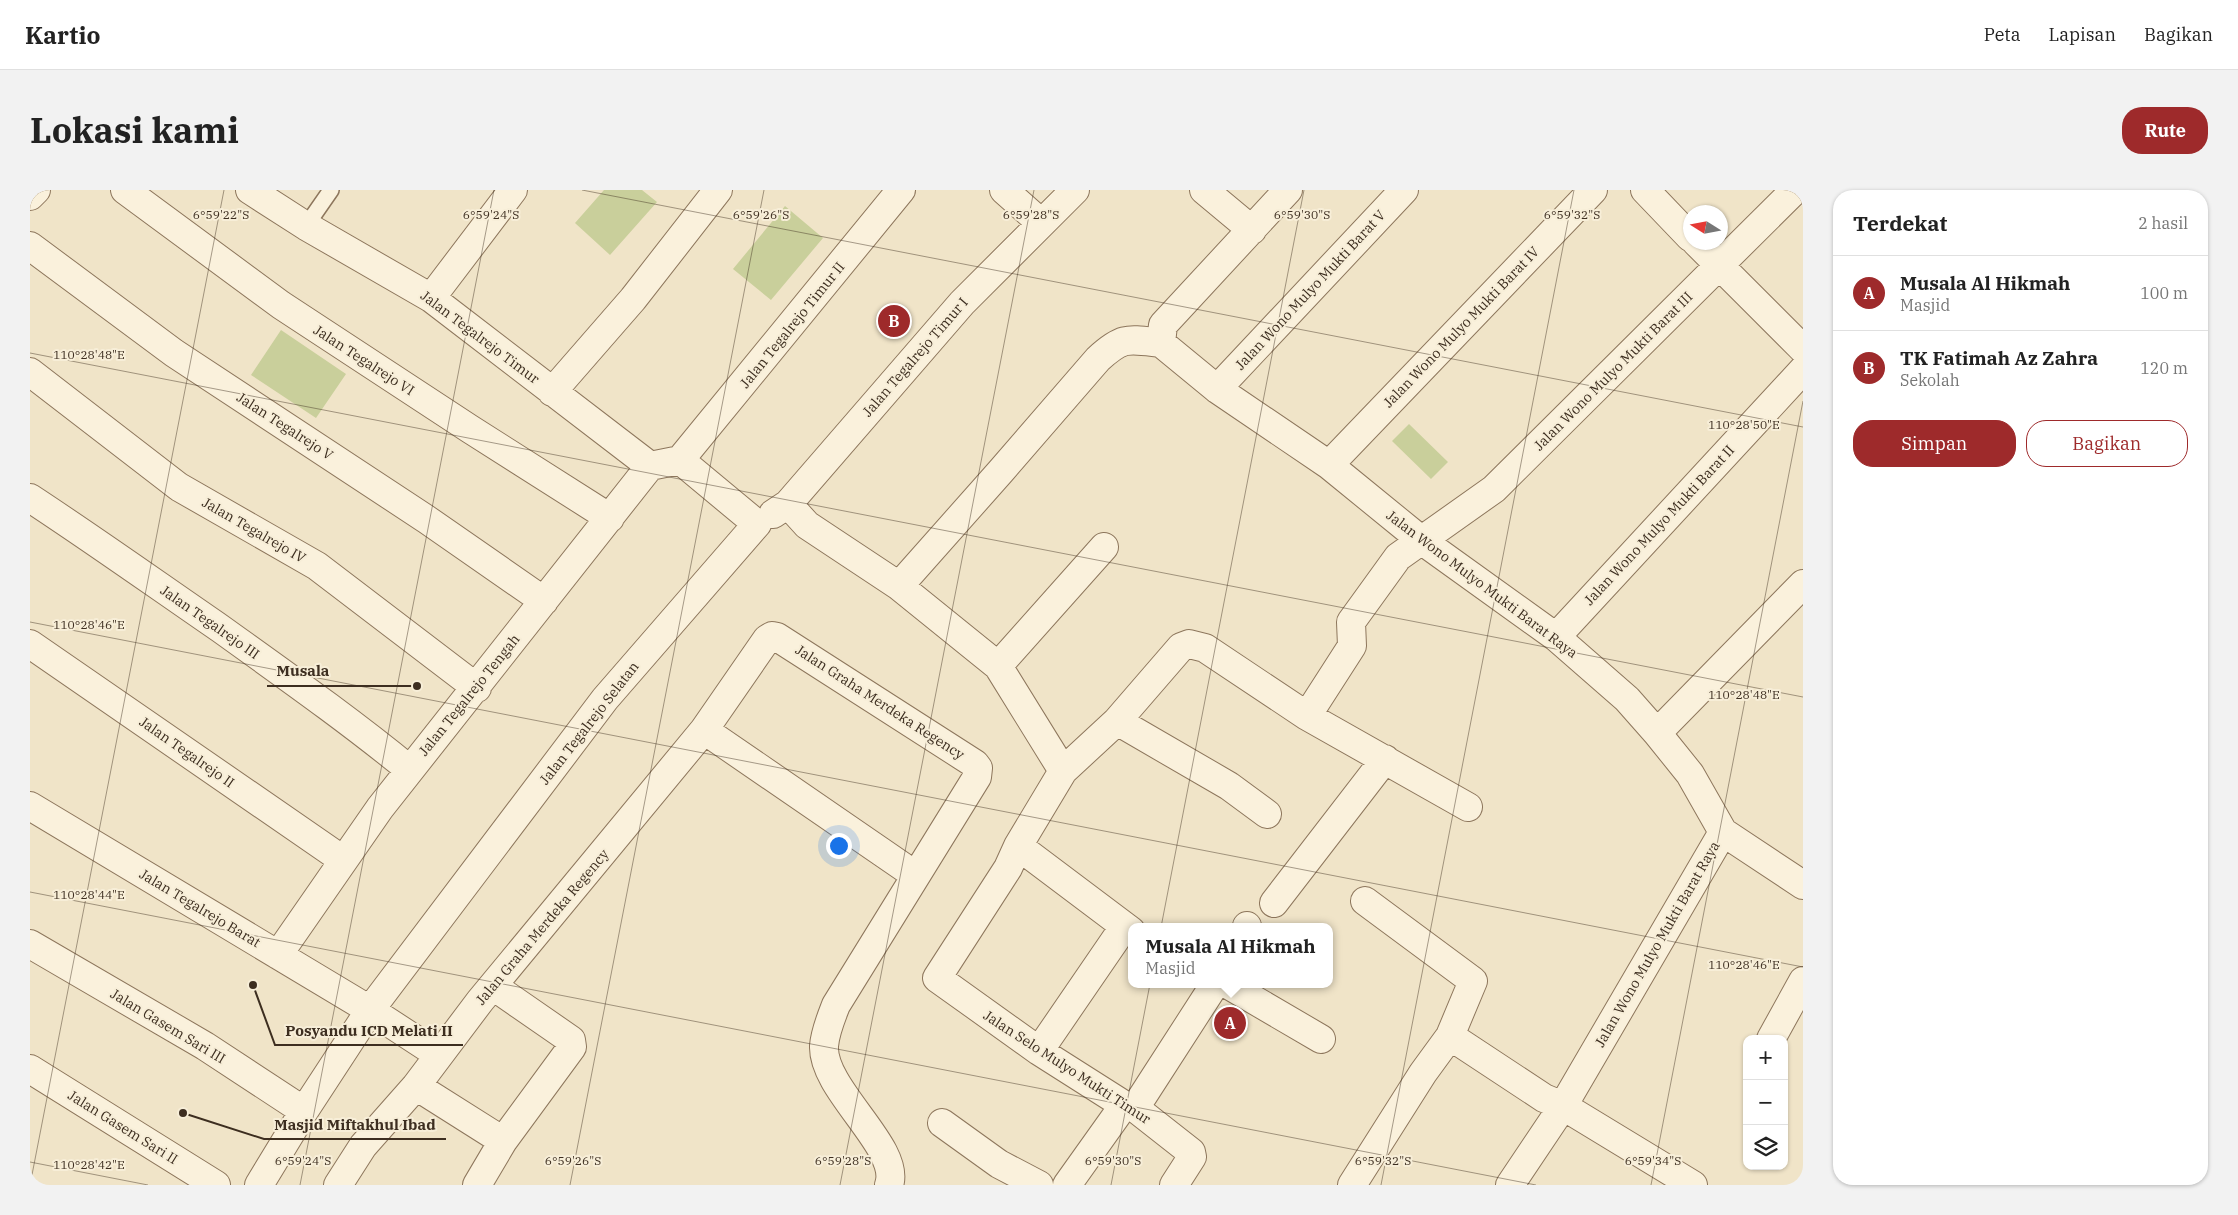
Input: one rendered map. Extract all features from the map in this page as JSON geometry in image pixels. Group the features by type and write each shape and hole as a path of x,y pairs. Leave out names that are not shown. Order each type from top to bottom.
{"street":[{"path":"30,196 36,190"},
{"name":"Jalan Tegalrejo VI","path":"125,190 280,305 610,518"},
{"name":"Jalan Tegalrejo Timur","path":"250,190 306,226 431,298 650,466"},
{"path":"431,298 512,190"},
{"path":"552,392 633,299 718,190"},
{"name":"Jalan Tegalrejo Timur II","path":"680,460 902,190"},
{"path":"1004,190 1041,223"},
{"name":"Jalan Tegalrejo Timur I","path":"757,524 788,504 962,303 1075,190"},
{"path":"1204,190 1252,230"},
{"path":"899,586 1103,354 1114,343 1133,340 1161,343 1163,325 1288,190"},
{"name":"Jalan Wono Mulyo Mukti Barat V","path":"1217,390 1404,190"},
{"name":"Jalan Wono Mulyo Mukti Barat IV","path":"1329,465 1593,190"},
{"path":"1645,190 1683,230"},
{"name":"Jalan Wono Mulyo Mukti Barat III","path":"1307,716 1352,646 1351,622 1398,557 1494,488 1795,190"},
{"name":"Jalan Tegalrejo V","path":"30,246 174,353 426,520 544,601"},
{"path":"1703,250 1803,349"},
{"name":"Jalan Wono Mulyo Mukti Barat Raya","path":"1161,343 1217,390 1329,465 1421,540 1556,637 1627,699 1658,732 1690,774 1723,832 1563,1106 1510,1185"},
{"name":"Jalan Wono Mulyo Mukti Barat II","path":"1556,637 1803,370"},
{"name":"Jalan Tegalrejo IV","path":"30,372 179,487 317,566 477,688"},
{"path":"650,466 680,460 757,524"},
{"name":"Jalan Tegalrejo Tengah","path":"278,955 343,860 410,770 477,688 650,466"},
{"name":"Jalan Tegalrejo III","path":"30,498 98,543 255,654 359,729 410,770"},
{"path":"788,504 807,525 899,586 998,666 1063,771"},
{"name":"Jalan Tegalrejo Selatan","path":"259,1185 304,1111 370,1010 605,699 757,524"},
{"path":"998,666 1104,547"},
{"path":"1658,732 1803,584"},
{"name":"Jalan Graha Merdeka Regency","path":"342,1184 363,1146 416,1086 493,986 704,730 767,639 772,636 777,637 975,764 978,768 976,778 836,1005 824,1046 827,1064 842,1092 888,1160 891,1180 889,1185"},
{"name":"Jalan Tegalrejo II","path":"30,644 343,860"},
{"path":"1039,1051 1128,929 1018,846 1063,771 1117,721 1181,647 1189,644 1205,648 1307,716 1468,807"},
{"path":"1117,721 1229,786 1267,814"},
{"path":"704,730 915,875"},
{"path":"1274,903 1385,759"},
{"name":"Jalan Tegalrejo Barat","path":"30,806 370,1010 439,1055"},
{"path":"1723,832 1803,885"},
{"name":"Jalan Selo Mulyo Mukti Timur","path":"1018,846 1008,868 936,976 937,979 1039,1051 1129,1107 1191,1152 1192,1157 1174,1185"},
{"path":"1352,1185 1423,1073 1450,1036 1473,981 1365,901"},
{"name":"Jalan Gasem Sari III","path":"30,944 205,1046 304,1111"},
{"path":"1772,1035 1803,981"},
{"path":"477,1185 504,1140 572,1044 571,1040 493,986"},
{"path":"1067,1185 1129,1107 1212,988"},
{"path":"1234,988 1321,1039"},
{"path":"1450,1036 1544,1098 1563,1106 1693,1185"},
{"name":"Jalan Gasem Sari II","path":"30,1069 216,1185"},
{"path":"416,1086 504,1140"},
{"path":"942,1123 999,1164 1039,1185"}],"lane":[{"path":"306,226 331,190"}],"green space":[{"path":"604,190 642,190 657,202 610,255 575,223"},
{"path":"785,206 823,238 771,300 733,269"},
{"path":"281,330 346,374 316,418 251,375"},
{"path":"1409,424 1448,462 1431,479 1392,441"}],"place":[{"name":"TK Fatimah Az Zahra","path":"894,321"},
{"name":"Musala","path":"417,686"},
{"name":"Posyandu ICD Melati II","path":"253,985"},
{"name":"Musala Al Hikmah","path":"1230,1023"},
{"name":"Masjid Miftakhul Ibad","path":"183,1113"}]}
